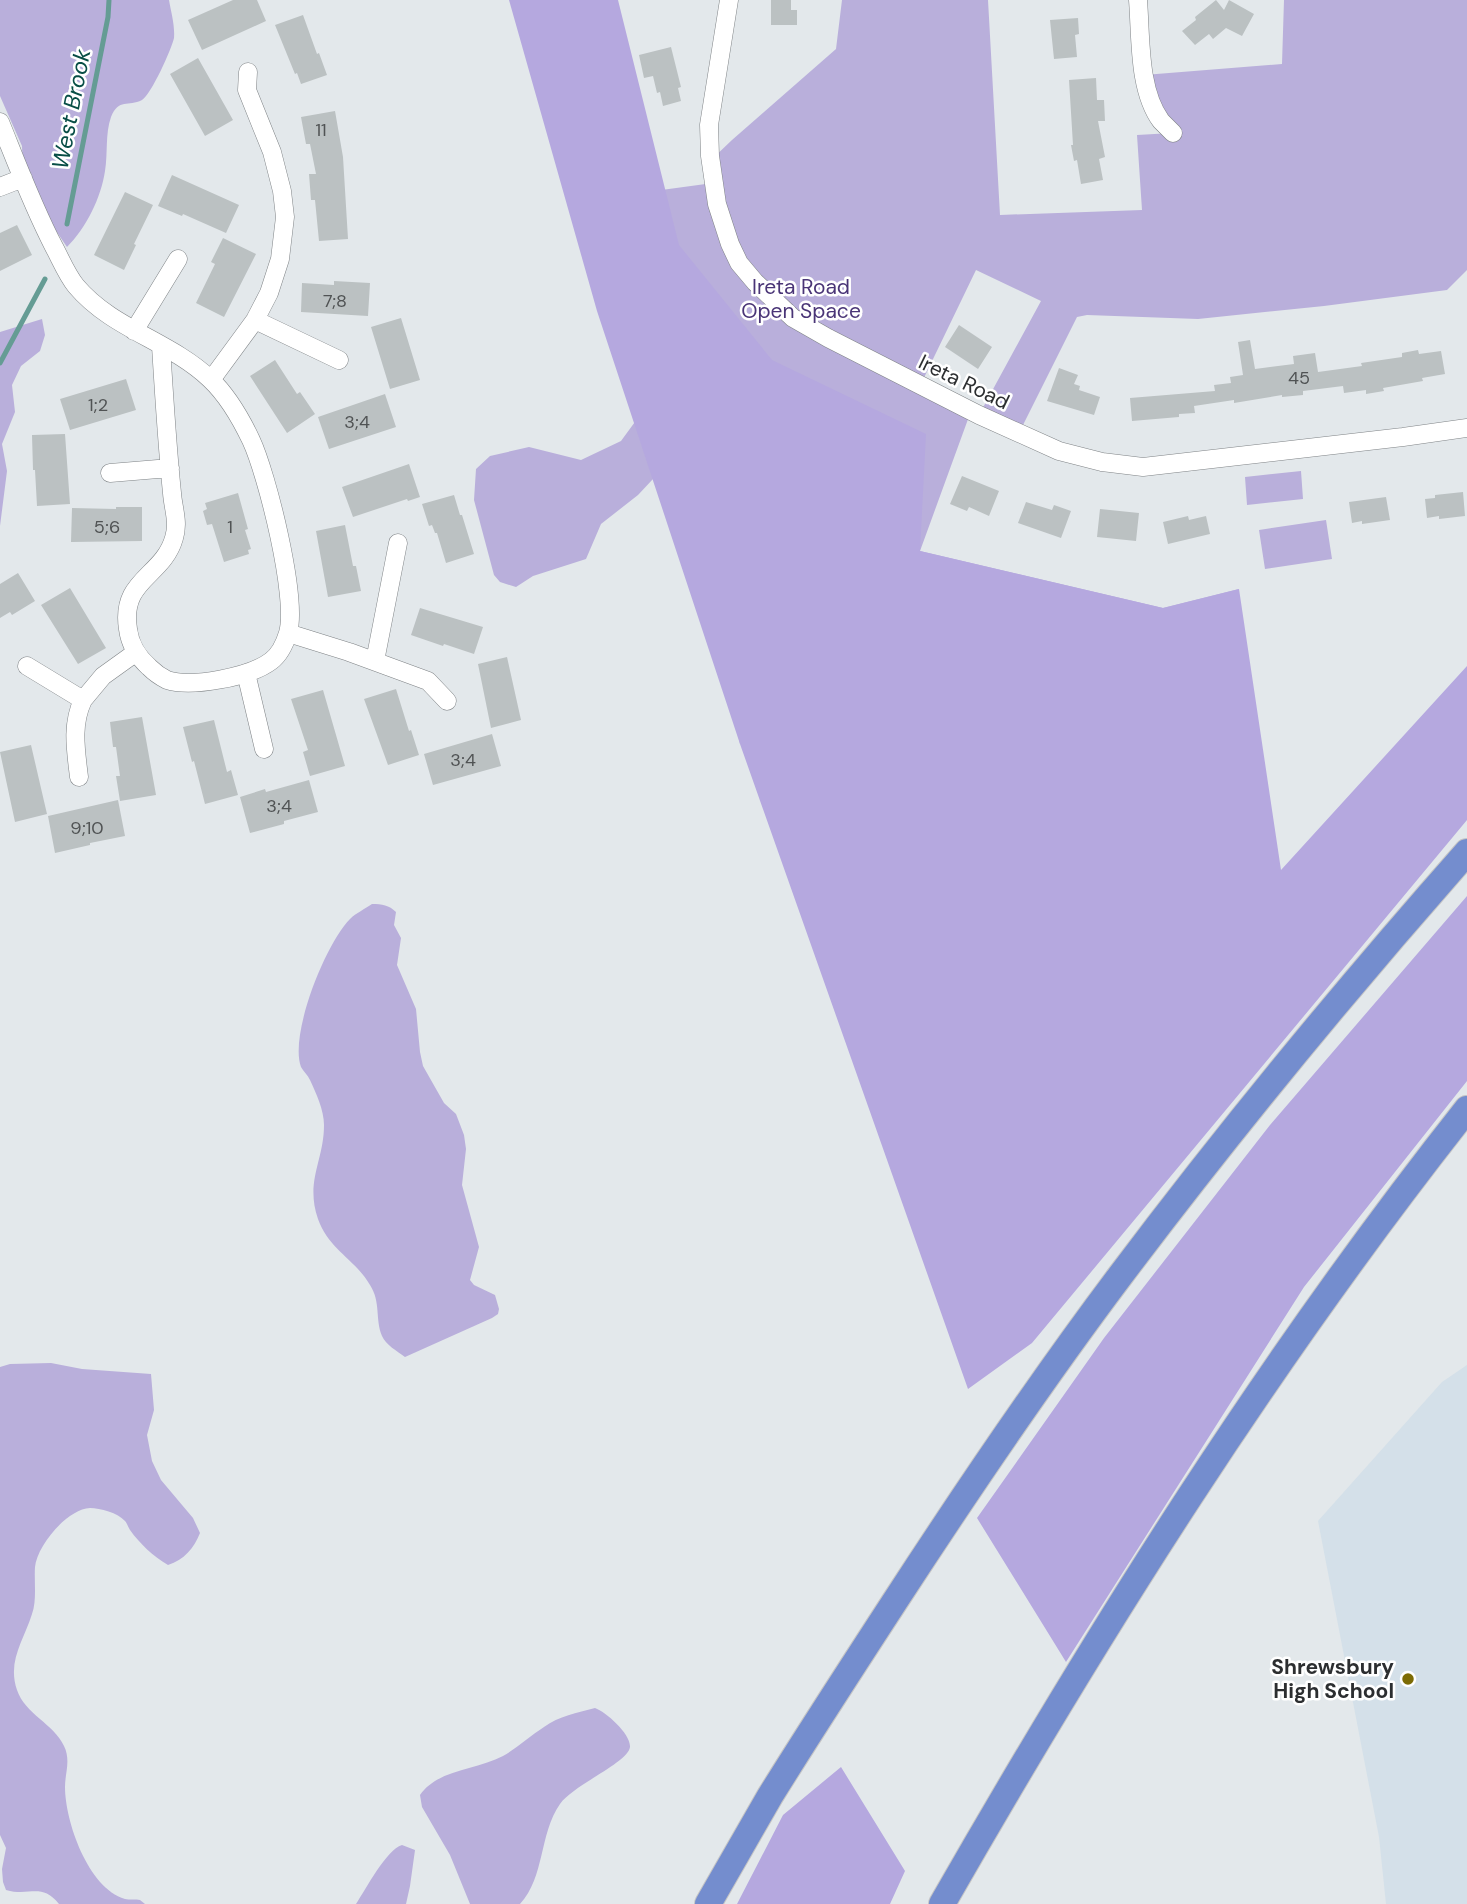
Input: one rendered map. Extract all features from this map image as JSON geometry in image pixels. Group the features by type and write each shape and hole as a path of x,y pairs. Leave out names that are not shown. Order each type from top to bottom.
{"highway":[{"path":"708,1904 769,1798 869,1640 1036,1391 1119,1277 1237,1125 1374,957 1467,852"},
{"path":"942,1904 1079,1671 1178,1513 1327,1296 1467,1109"}],"street":[{"name":"Ireta Road","path":"729,0 709,125 712,175 722,221 739,263 793,318 979,415 1059,451 1117,465 1143,467 1467,428"},
{"path":"1138,0 1144,75 1157,112 1173,133"},
{"path":"211,380 255,320 269,293 280,259 285,217 282,191 272,152 247,90 248,72"},
{"path":"0,122 46,232 76,286 106,313 134,331 161,346 194,366 211,380 224,395 251,440 262,469 282,554 290,619 288,633 277,655 270,662 247,673 222,679 178,682 166,680 135,653 129,634 126,614 130,597 161,561 171,546 176,530 161,346"},
{"path":"0,187 23,178"},
{"path":"134,331 178,259"},
{"path":"255,320 339,360"},
{"path":"110,473 170,468"},
{"path":"375,661 398,543"},
{"path":"288,633 428,681 446,701"},
{"path":"79,777 75,744 77,711 103,676 135,653"},
{"path":"27,666 83,700"},
{"path":"247,673 264,749"}],"shaded area":[{"path":"509,0 618,0 679,245 772,360 926,434 920,551 1163,608 1239,589 1281,870 1467,666 1467,820 1032,1343 968,1389 740,744 597,311"},
{"path":"1467,896 1467,1081 1304,1287 1066,1662 977,1518 1104,1338 1270,1125"},
{"name":"Shrewsbury High School","path":"1467,1365 1467,1904 1386,1904 1379,1837 1318,1521 1442,1382"},
{"path":"841,1767 905,1871 890,1904 737,1904 783,1815"}],"green space":[{"path":"0,0 169,0 174,38 169,51 146,96 137,102 121,105 114,111 108,130 106,164 100,192 86,222 67,247 33,197 23,171 22,146 0,96"},
{"name":"Ireta Road Open Space","path":"842,0 988,0 1000,215 1142,210 1137,135 1172,133 1144,75 1282,64 1284,0 1467,0 1467,270 1447,290 1324,306 1198,319 1087,315 1077,317 1019,433 979,415 1041,301 976,270 920,386 971,411 920,551 1163,608 1239,589 1219,624 740,744 685,466 653,479 638,495 601,524 586,559 533,576 516,587 500,582 494,575 474,500 476,469 490,456 529,447 581,460 621,441 640,415 632,194 713,183 710,161 836,49"},
{"path":"42,319 45,335 40,351 21,366 12,385 15,412 2,444 7,471 0,526 0,332"},
{"path":"1301,471 1303,499 1247,505 1245,477"},
{"path":"1326,520 1332,559 1265,569 1259,530"},
{"path":"372,904 385,905 396,912 394,925 401,938 397,965 416,1009 423,1066 444,1103 456,1114 464,1135 466,1149 462,1185 479,1247 470,1280 474,1285 495,1295 499,1309 498,1314 492,1318 405,1357 382,1336 376,1298 370,1285 335,1247 318,1219 313,1193 324,1119 315,1090 301,1067 299,1052 305,1012 321,968 350,919"},
{"path":"51,1363 82,1369 151,1374 154,1410 147,1435 152,1461 161,1480 193,1518 200,1533 188,1553 168,1565 142,1545 126,1522 118,1516 90,1508 72,1515 47,1539 37,1558 34,1609 15,1660 14,1679 21,1698 26,1706 54,1731 66,1751 66,1801 81,1852 100,1882 112,1892 125,1899 140,1900 145,1904 59,1904 53,1897 41,1892 6,1890 3,1882 2,1869 6,1848 0,1835 0,1367 10,1364"},
{"path":"595,1708 622,1730 629,1742 627,1753 576,1789 560,1804 548,1828 534,1881 520,1904 470,1904 450,1855 422,1807 420,1795 428,1786 447,1775 503,1756 556,1720"},
{"path":"402,1845 415,1850 406,1904 356,1904 389,1854"}],"building":[{"path":"233,0 257,0 266,21 202,50 188,20"},
{"path":"771,0 791,0 791,10 797,10 797,25 771,25"},
{"path":"1216,0 1224,10 1229,0 1254,14 1242,36 1226,28 1213,39 1209,34 1195,45 1182,31"},
{"path":"303,15 327,75 301,84 275,25"},
{"path":"1078,18 1079,34 1075,35 1077,57 1054,59 1050,20"},
{"path":"671,47 681,87 678,88 681,101 663,106 653,76 644,78 639,55"},
{"path":"198,58 233,120 205,136 170,74"},
{"path":"1096,78 1097,100 1104,100 1105,121 1098,121 1105,157 1099,159 1103,180 1081,184 1071,145 1069,80"},
{"path":"335,111 343,157 348,239 319,241 309,174 316,174 301,117"},
{"path":"172,175 239,205 226,233 158,206"},
{"path":"125,192 153,205 124,270 94,255"},
{"path":"17,225 32,255 0,271 0,233"},
{"path":"223,238 256,254 224,317 196,303 215,264 211,262"},
{"path":"334,281 370,283 368,316 301,312 302,283 334,285"},
{"path":"401,318 420,380 390,389 371,327"},
{"path":"959,325 992,347 978,369 945,347"},
{"path":"1250,340 1255,369 1294,364 1293,356 1315,353 1318,372 1362,366 1361,363 1402,357 1402,353 1418,350 1419,354 1441,351 1445,374 1366,394 1366,390 1344,393 1343,386 1303,391 1303,395 1282,395 1194,406 1195,413 1179,414 1179,417 1132,421 1130,398 1215,391 1214,385 1231,383 1230,377 1243,375 1238,342"},
{"path":"275,360 297,394 300,392 315,414 287,433 250,376"},
{"path":"1059,368 1078,375 1074,384 1080,386 1079,390 1100,397 1094,415 1047,401"},
{"path":"126,379 136,410 70,430 60,399"},
{"path":"385,394 396,427 329,449 318,417"},
{"path":"65,434 70,504 37,506 32,435"},
{"path":"409,464 420,497 353,517 342,487"},
{"path":"962,476 999,491 989,516 969,507 967,511 950,504"},
{"path":"1463,492 1465,516 1427,518 1425,499 1435,498 1435,495"},
{"path":"238,493 251,549 248,550 249,554 224,562 212,524 207,525 203,511 207,509 205,503"},
{"path":"454,495 474,554 446,563 437,533 432,525 429,526 422,504"},
{"path":"1386,497 1390,520 1352,523 1349,502"},
{"path":"1026,502 1052,510 1054,505 1071,511 1061,538 1018,523"},
{"path":"142,507 142,541 71,542 72,508"},
{"path":"1100,509 1139,513 1136,541 1097,537"},
{"path":"1188,516 1189,520 1206,516 1210,534 1168,544 1163,522"},
{"path":"345,525 361,591 328,597 316,531"},
{"path":"18,573 35,601 12,615 10,612 0,618 0,584"},
{"path":"70,588 106,648 78,664 41,605"},
{"path":"420,608 483,627 474,654 411,635"},
{"path":"507,657 521,720 491,728 478,664"},
{"path":"396,689 419,755 388,765 364,699"},
{"path":"323,690 345,766 310,776 303,752 308,750 291,699"},
{"path":"142,717 156,795 120,801 116,776 120,776 110,722"},
{"path":"214,720 227,772 231,770 238,795 205,804 183,727"},
{"path":"492,734 501,766 433,785 424,754"},
{"path":"31,745 47,814 15,822 0,752"},
{"path":"309,780 318,812 250,833 240,797"},
{"path":"118,800 125,836 55,853 48,816"}],"waterway":[{"name":"West Brook","path":"67,224 108,17 109,0"},
{"name":"West Brook","path":"0,363 45,279"}],"place":[{"name":"Shrewsbury High School","path":"1408,1679"}]}
